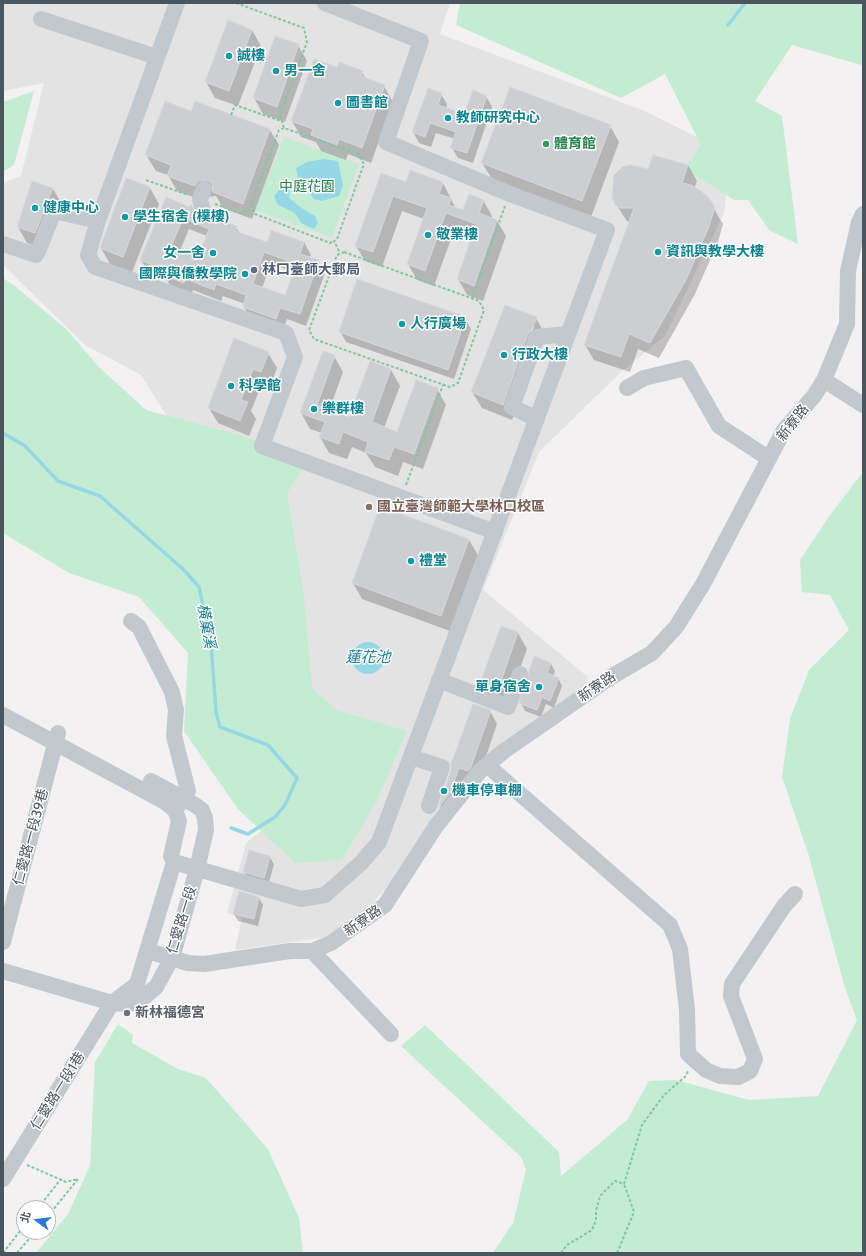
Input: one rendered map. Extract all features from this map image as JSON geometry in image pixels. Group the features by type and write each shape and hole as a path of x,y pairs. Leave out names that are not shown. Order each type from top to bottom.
{"street":[{"path":"177,3 98,221 88,255 95,267 286,333 295,358 262,446 495,532"},
{"path":"174,862 301,899 325,895 361,863 379,842 607,230 510,194 386,142 421,41 325,3"},
{"path":"41,20 157,57"},
{"path":"202,208 200,199 204,189"},
{"path":"3,244 36,254 54,211 98,221"},
{"name":"新寮路","path":"148,951 188,963 204,964 290,951 312,951 331,943 386,905 436,826 480,771 611,677 652,653 676,627 703,584 784,430 814,396 824,380 847,324 848,271 859,222 863,214"},
{"path":"537,419 512,407 538,338 568,334"},
{"path":"627,388 644,378 686,368 719,426 768,458"},
{"path":"824,380 863,405"},
{"path":"131,621 139,627 172,692 176,710 174,736 188,791 179,804"},
{"path":"439,680 508,707 520,674"},
{"name":"仁愛路一段","path":"3,703 57,738 179,804 202,810 205,818 206,830 197,869 172,958 156,987 144,997 129,1004 112,1003"},
{"name":"仁愛路一段","path":"3,715 57,738"},
{"name":"仁愛路一段39巷","path":"3,942 57,738"},
{"path":"411,757 442,767 430,806"},
{"path":"487,766 670,925 680,949 687,1010 688,1054 706,1070 720,1076 738,1077 750,1071 755,1059 731,996 732,984 784,906 795,894"},
{"name":"仁愛路一段","path":"112,1003 137,984 174,862 171,856 179,821 179,804"},
{"path":"312,951 392,1034"},
{"path":"3,970 112,1003"},
{"name":"仁愛路一段1巷","path":"3,1179 112,1003"}],"path":[{"path":"236,3 304,28 307,42 280,115 284,128"},
{"path":"231,115 235,105 282,121"},
{"path":"284,128 358,154 364,164 337,239 330,243 255,214 251,204 279,130 284,128"},
{"path":"472,298 510,194"},
{"path":"334,241 340,254"},
{"path":"344,252 479,301 484,310 458,383 450,387 443,385 314,339 309,330 337,255 340,254 344,252"},
{"path":"401,497 443,385"},
{"path":"617,1253 634,1212 624,1184 642,1125 664,1095 686,1076 693,1059"},
{"path":"15,1160 66,1182 78,1179 56,1206"},
{"path":"45,1200 61,1180"},
{"path":"561,1253 567,1245 592,1230 596,1220 596,1211 600,1196 615,1181 624,1184"},
{"path":"3,1253 16,1236"},
{"path":"17,1253 28,1240"}],"shaded area":[{"name":"國立臺灣師範大學林口校區","path":"3,3 450,3 440,34 645,111 731,154 724,213 665,336 621,372 539,452 483,590 588,677 584,687 481,766 403,869 363,914 327,937 235,950 242,918 227,913 246,843 286,811 202,472 141,375 85,345 3,265 3,183 21,176 44,83 3,91"}],"green space":[{"path":"460,3 863,3 863,61 861,65 792,45 755,101 782,116 798,244 769,230 748,200 734,200 685,169 701,145 665,74 621,98 456,25"},
{"path":"34,91 14,165 3,172 3,102"},
{"name":"中庭花園","path":"284,137 359,164 332,238 255,210"},
{"path":"3,278 15,286 66,329 99,367 146,410 236,434 310,458 287,493 304,596 312,688 336,710 407,731 377,800 342,860 295,863 237,808 184,731 188,653 139,597 69,573 3,533"},
{"path":"863,472 863,1253 493,1253 513,1223 526,1170 521,1157 401,1046 425,1025 559,1152 561,1176 627,1120 649,1081 676,1080 749,1100 818,1096 857,1020 845,988 808,853 782,777 790,719 809,670 849,630 830,595 802,592 800,560 830,515"},
{"path":"118,1024 133,1035 132,1043 178,1069 206,1078 268,1149 299,1218 303,1253 36,1253 47,1240 56,1240 56,1229 68,1214 90,1166 95,1062"}],"water":[{"path":"323,159 338,161 343,185 339,196 322,201 314,199 307,184 301,185 298,181 293,182 289,198 315,216 318,223 314,229 301,223 293,212 278,205 274,196 287,182 298,178 296,168 307,162"},
{"name":"蓮花池","path":"365,642 371,642 381,649 384,658 383,664 377,671 371,674 365,674 355,667 352,661 352,655 359,645"}],"building":[{"name":"誠樓","path":"228,20 252,30 229,91 205,82"},
{"name":"男一舍","path":"275,36 299,44 277,107 253,98"},
{"name":"圖書館","path":"314,59 337,67 339,62 363,71 361,76 385,85 362,148 339,139 337,145 311,135 313,129 291,121"},
{"name":"體育館","path":"510,87 611,125 582,201 481,163"},
{"name":"教師研究中心","path":"428,88 442,93 438,105 464,114 473,90 487,96 467,153 450,148 456,132 430,123 425,137 412,132"},
{"path":"165,101 191,111 195,101 270,129 243,204 213,192 212,183 207,180 198,181 195,186 167,176 171,165 145,155"},
{"name":"資訊與教學大樓","path":"653,155 688,165 682,183 691,185 701,191 709,198 715,207 709,226 687,278 650,343 629,334 621,357 584,345 634,208 621,208 615,205 612,197 614,175 622,167 630,165 648,169"},
{"name":"敬業樓","path":"410,170 443,182 439,194 451,198 449,205 463,210 469,194 484,200 479,213 497,220 474,286 457,279 476,224 446,213 425,271 407,264 427,208 393,196 373,252 355,246 381,173 406,182"},
{"name":"學生宿舍 (樸樓)","path":"126,178 150,187 123,257 100,248"},
{"name":"健康中心","path":"32,181 53,188 35,233 17,227"},
{"path":"166,197 189,207 191,204 195,214 199,217 207,216 237,226 235,231 267,242 271,230 304,242 300,254 319,260 300,314 280,308 276,319 243,307 246,295 216,284 214,290 186,279 184,283 163,275 165,270 140,260","holes":["183,218 209,229 198,257 171,247","264,252 297,264 285,295 253,284"]},
{"name":"人行廣場","path":"357,279 466,317 448,370 339,332"},
{"name":"行政大樓","path":"505,305 537,317 528,334 503,405 471,392"},
{"name":"科學館","path":"234,338 269,352 261,372 253,369 241,400 248,402 240,421 208,408"},
{"name":"樂群樓","path":"323,351 335,355 317,405 349,417 370,361 391,369 372,422 397,432 416,380 438,388 414,454 394,447 389,460 365,452 368,442 343,432 339,444 319,437 325,422 300,413"},
{"name":"禮堂","path":"380,506 469,539 441,616 352,583"},
{"path":"501,626 518,632 497,693 479,686"},
{"name":"單身宿舍","path":"534,656 551,663 547,673 559,678 550,701 542,697 537,710 519,703"},
{"path":"473,704 491,710 471,767 468,771 459,768 450,793 438,808 451,770 451,764"},
{"path":"249,850 270,856 264,878 243,872"},
{"path":"239,891 259,897 254,919 233,914"}],"waterway":[{"path":"728,25 745,3"},
{"name":"橫窠溪","path":"3,433 25,446 58,481 100,496 184,570 199,587 211,643 216,712 220,727 268,745 297,778 285,805 275,817 248,834 231,828"}],"place":[{"name":"誠樓","path":"229,56"},
{"name":"男一舍","path":"276,71"},
{"name":"圖書館","path":"338,103"},
{"name":"教師研究中心","path":"448,118"},
{"name":"體育館","path":"546,144"},
{"name":"健康中心","path":"35,208"},
{"name":"學生宿舍 (樸樓)","path":"125,217"},
{"name":"敬業樓","path":"428,235"},
{"name":"資訊與教學大樓","path":"658,252"},
{"name":"女一舍","path":"213,253"},
{"name":"林口臺師大郵局","path":"254,270"},
{"name":"國際與僑教學院","path":"245,274"},
{"name":"人行廣場","path":"402,324"},
{"name":"行政大樓","path":"504,355"},
{"name":"科學館","path":"231,386"},
{"name":"樂群樓","path":"314,409"},
{"name":"國立臺灣師範大學林口校區","path":"369,507"},
{"name":"禮堂","path":"411,561"},
{"name":"單身宿舍","path":"539,687"},
{"name":"機車停車棚","path":"444,791"},
{"name":"新林福德宮","path":"127,1013"}]}
